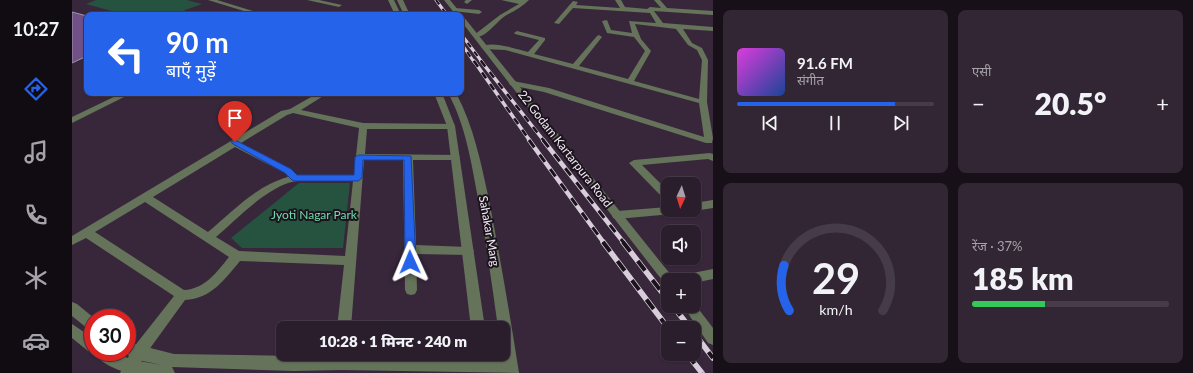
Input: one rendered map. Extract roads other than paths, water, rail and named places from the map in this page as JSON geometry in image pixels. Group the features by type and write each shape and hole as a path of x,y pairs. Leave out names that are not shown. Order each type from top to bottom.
{"street":[{"path":"210,0 252,12"},
{"path":"310,0 339,5"},
{"path":"391,0 397,12"},
{"path":"400,0 406,12"},
{"name":"22 Godam Kartarpura Road","path":"448,0 457,12"},
{"path":"504,0 525,2"},
{"path":"557,23 577,0"},
{"path":"618,0 631,22 638,39 648,50 630,82"},
{"path":"657,0 665,10"},
{"path":"476,36 491,27 501,17 516,10 525,2"},
{"path":"572,6 713,13"},
{"path":"651,10 661,25"},
{"path":"464,14 479,12"},
{"name":"22 Godam Kartarpura Road","path":"464,20 664,273"},
{"path":"605,21 609,32 636,35"},
{"path":"631,22 713,29"},
{"path":"513,83 546,90 711,142 704,102 705,60 700,49 690,44 678,27"},
{"path":"518,33 543,40 529,55"},
{"path":"575,67 599,37"},
{"path":"484,47 505,48 704,102"},
{"path":"72,120 122,96"},
{"path":"72,241 284,113 293,111 319,96"},
{"name":"Sahakar Marg","path":"439,96 451,126 477,321"},
{"name":"Sahakar Marg","path":"454,96 461,108 472,143 493,246 511,370"},
{"path":"293,111 363,126 451,126"},
{"path":"345,321 363,126"},
{"path":"235,142 288,171 295,178"},
{"path":"661,190 634,163 710,156 713,158"},
{"path":"359,157 455,157"},
{"path":"408,158 411,290"},
{"path":"208,238 264,192 277,184 295,178 358,178"},
{"path":"145,197 237,256 350,261"},
{"path":"701,206 713,204"},
{"path":"617,215 661,211"},
{"path":"86,232 182,295 191,296 202,292 214,284 237,256"},
{"path":"410,249 468,251"},
{"path":"701,276 713,274"},
{"path":"136,348 182,295"},
{"path":"72,308 84,318"},
{"path":"694,313 713,339"},
{"path":"72,330 84,339"},
{"path":"136,352 174,361 294,364 341,363 483,365 511,370"},
{"path":"113,361 129,370 168,373"}],"railway":[{"path":"436,0 445,12"},
{"path":"464,38 482,62"},
{"path":"464,47 474,62"},
{"path":"474,61 530,141"},
{"path":"481,61 544,141"},
{"path":"529,140 604,243"},
{"path":"543,140 624,243"},
{"path":"603,242 663,321"},
{"path":"623,242 661,291"},
{"path":"678,313 685,321"},
{"path":"701,342 713,358"},
{"path":"693,361 702,373"}],"park label":[{"name":"Jyoti Nagar Park","path":"314,215"}]}
